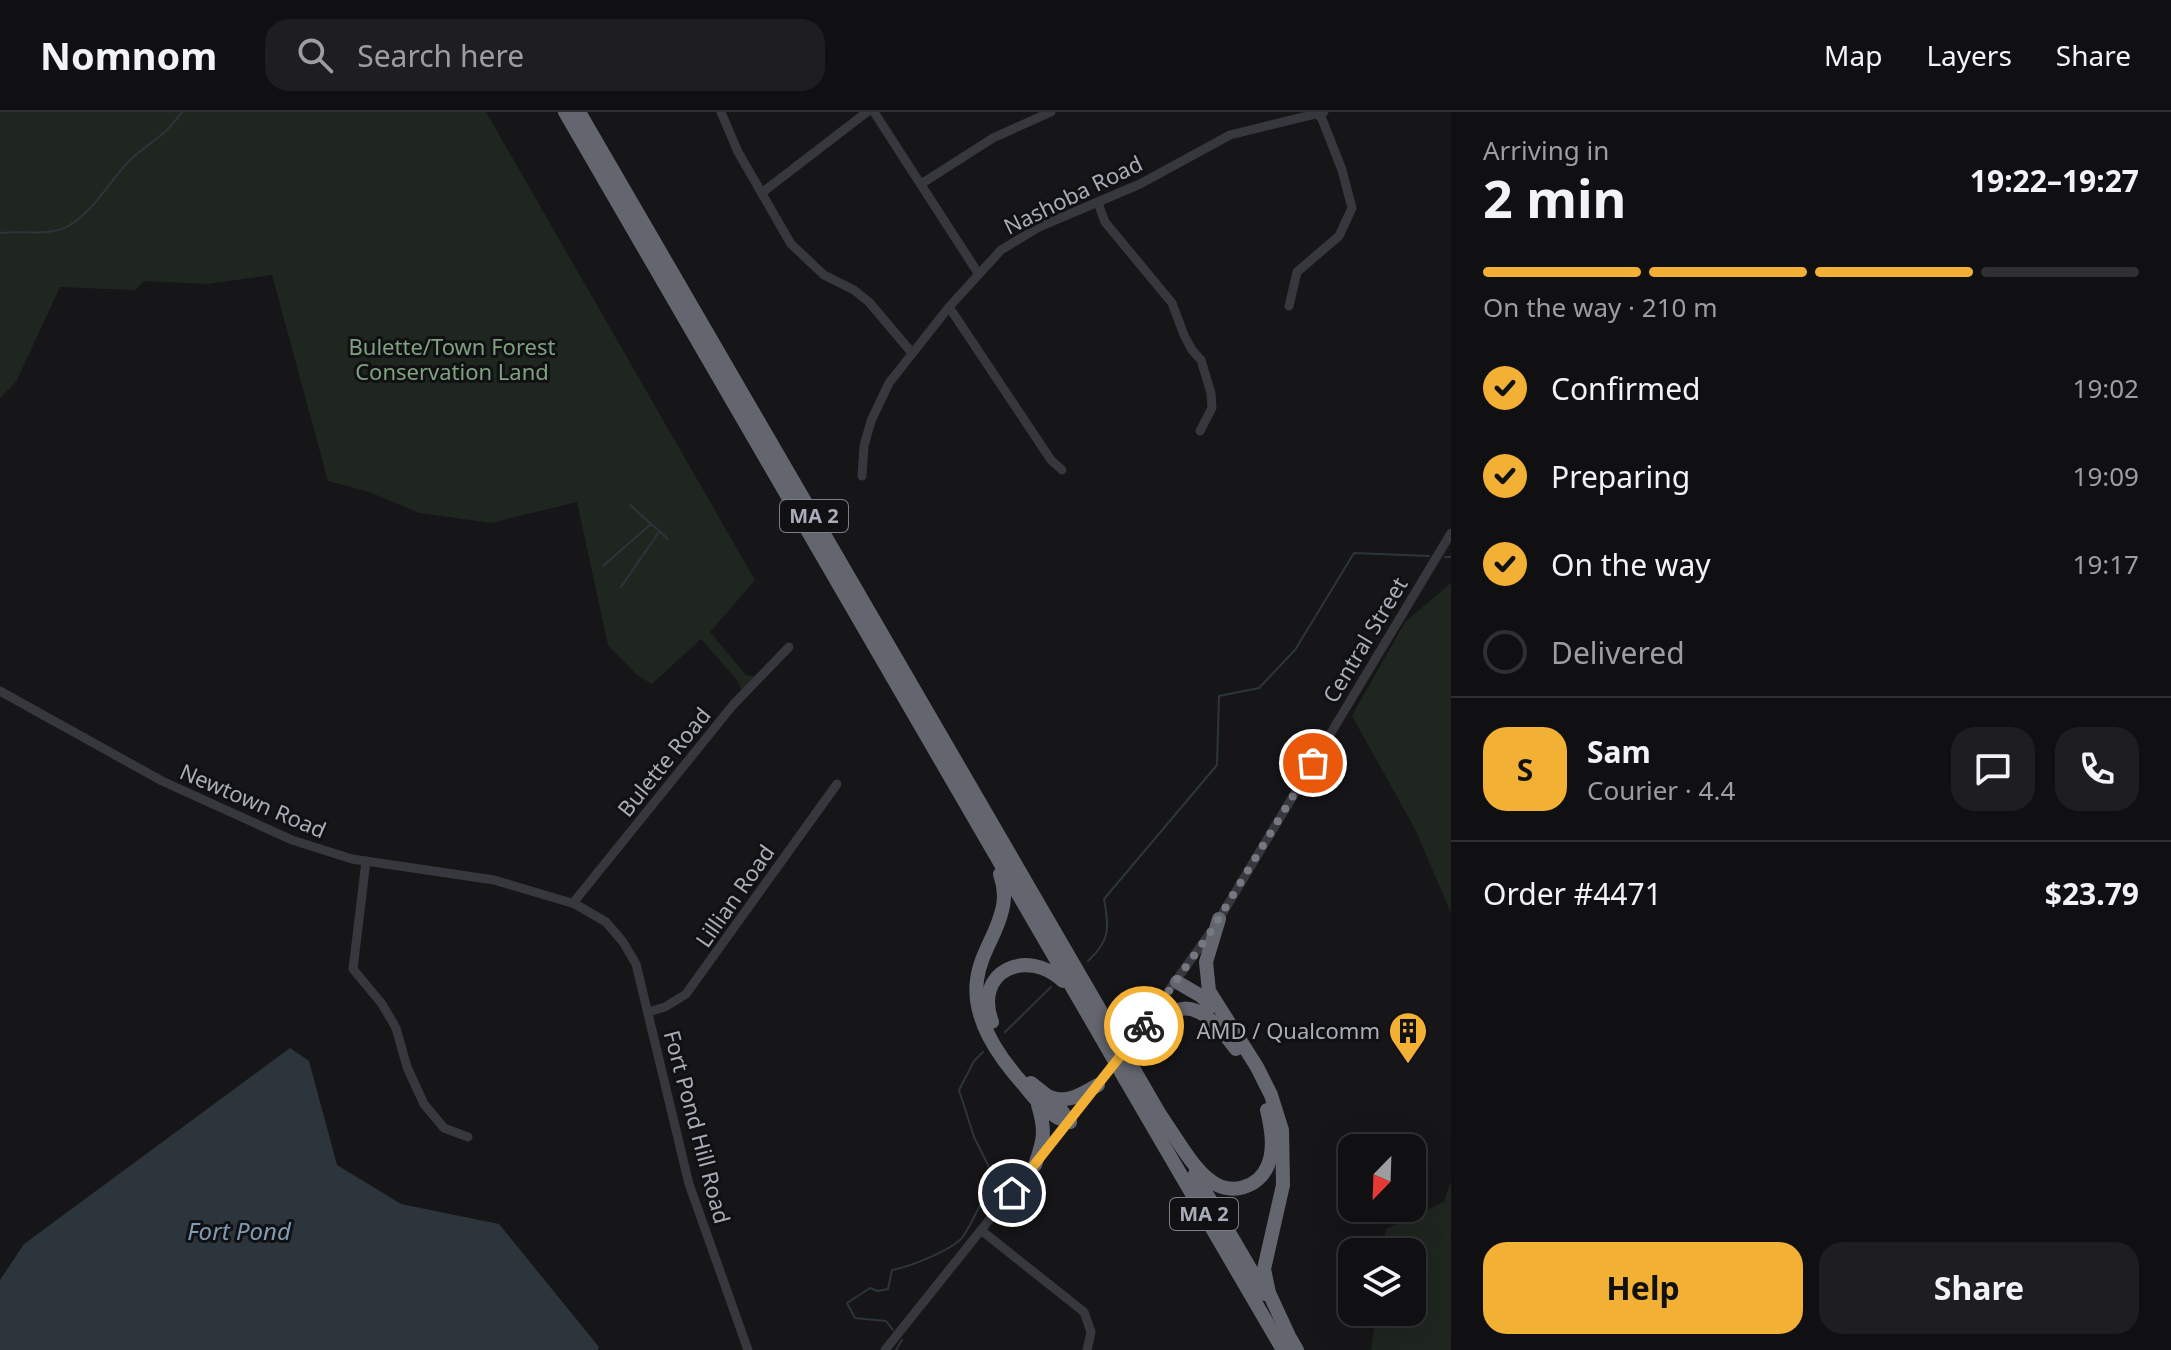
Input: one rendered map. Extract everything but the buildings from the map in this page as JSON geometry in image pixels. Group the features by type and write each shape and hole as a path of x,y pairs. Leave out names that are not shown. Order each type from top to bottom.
{"highway":[{"name":"MA 2","path":"565,112 993,851 1044,925 1075,992 1109,1039"},
{"name":"MA 2","path":"579,112 1129,1073 1283,1350"},
{"path":"993,851 1004,885 1005,902 980,966 978,1009 990,1038 1038,1105 1044,1139 1035,1165"},
{"path":"1219,919 1205,974 1209,991 1265,1081 1282,1130 1283,1185 1264,1269 1269,1293 1288,1334"},
{"path":"1070,1122 1064,1112 1025,1077 1004,1048 989,1016 988,994 1001,974 1009,968 1028,964 1045,967 1075,992"},
{"path":"1177,982 1201,996 1224,1017"},
{"path":"1158,1112 1201,1172 1217,1185 1237,1189 1247,1186 1268,1166 1271,1126 1262,1094 1234,1046 1204,1016 1177,982"},
{"path":"1129,1044 1160,1016 1169,1012 1188,1008 1204,1016"},
{"name":"MA 2","path":"1129,1073 1158,1112 1297,1350"},
{"path":"1048,1097 1071,1099 1098,1085"},
{"path":"1031,1094 1049,1112 1070,1122"}],"street":[{"path":"721,112 738,152 791,244 824,275 854,290 869,302 912,353"},
{"path":"763,192 867,112"},
{"path":"874,112 978,273"},
{"path":"921,184 993,138 1051,112"},
{"path":"1289,306 1297,272 1339,236 1352,208 1342,170 1319,113"},
{"name":"Nashoba Road","path":"862,476 864,446 879,401 949,307 1001,250 1019,237 1140,184 1230,135 1319,113"},
{"path":"1098,203 1105,222 1172,303 1184,335 1201,360 1212,408 1200,431"},
{"path":"949,307 1051,460 1062,470"},
{"name":"Central Street","path":"1098,1085 1177,982 1219,919 1451,533"},
{"name":"Bulette Road","path":"573,903 733,705 789,647"},
{"name":"Newtown Road","path":"0,691 81,738 212,805 302,844 366,861 494,880 573,903 606,922 632,956"},
{"name":"Lillian Road","path":"648,1012 665,1007 686,994 837,784"},
{"path":"366,861 353,969 382,1004 396,1028 407,1067 424,1104 444,1128 468,1137"},
{"name":"Fort Pond Hill Road","path":"632,956 689,1184 748,1350"},
{"path":"885,1350 1098,1085"},
{"path":"982,1231 1084,1312 1091,1332 1087,1350"}],"green space":[{"name":"Bulette/Town Forest Conservation Land","path":"0,112 486,112 755,580 710,632 746,675 756,677 742,691 738,681 701,639 652,684 637,675 608,645 577,502 491,523 420,513 369,492 328,481 272,275 207,284 144,281 135,290 60,287 16,382 0,398"},
{"path":"1451,583 1451,913 1415,829 1352,716 1405,622"},
{"path":"1451,1181 1451,1350 1371,1350 1374,1326 1426,1326 1426,1238 1385,1238 1386,1229 1401,1222 1426,1222 1426,1210 1444,1202"}],"water":[{"name":"Fort Pond","path":"290,1048 309,1061 337,1165 401,1204 499,1224 599,1347 598,1350 0,1350 0,1280 24,1244"}],"waterway":[{"path":"0,233 52,231 78,220 132,158 164,132 182,112"},
{"path":"630,505 668,539"},
{"path":"603,566 651,524"},
{"path":"621,587 659,532"},
{"path":"1088,961 1101,946 1106,933 1104,899 1217,765 1219,696 1259,688 1295,650 1354,553 1429,556"},
{"path":"1445,557 1451,557"},
{"path":"1005,1032 1051,987"},
{"path":"893,1330 886,1321 855,1318 847,1303 870,1288 878,1291 888,1289 892,1270 931,1257 952,1246 964,1235 996,1181 974,1137 959,1090 974,1061 983,1052"},
{"path":"896,1350 902,1340"}],"way so far":[{"path":"1144,1026 1210,933 1313,763"}],"place":[{"name":"AMD / Qualcomm","path":"1408,1065"}],"route":[{"path":"1012,1193 1144,1026"}]}
